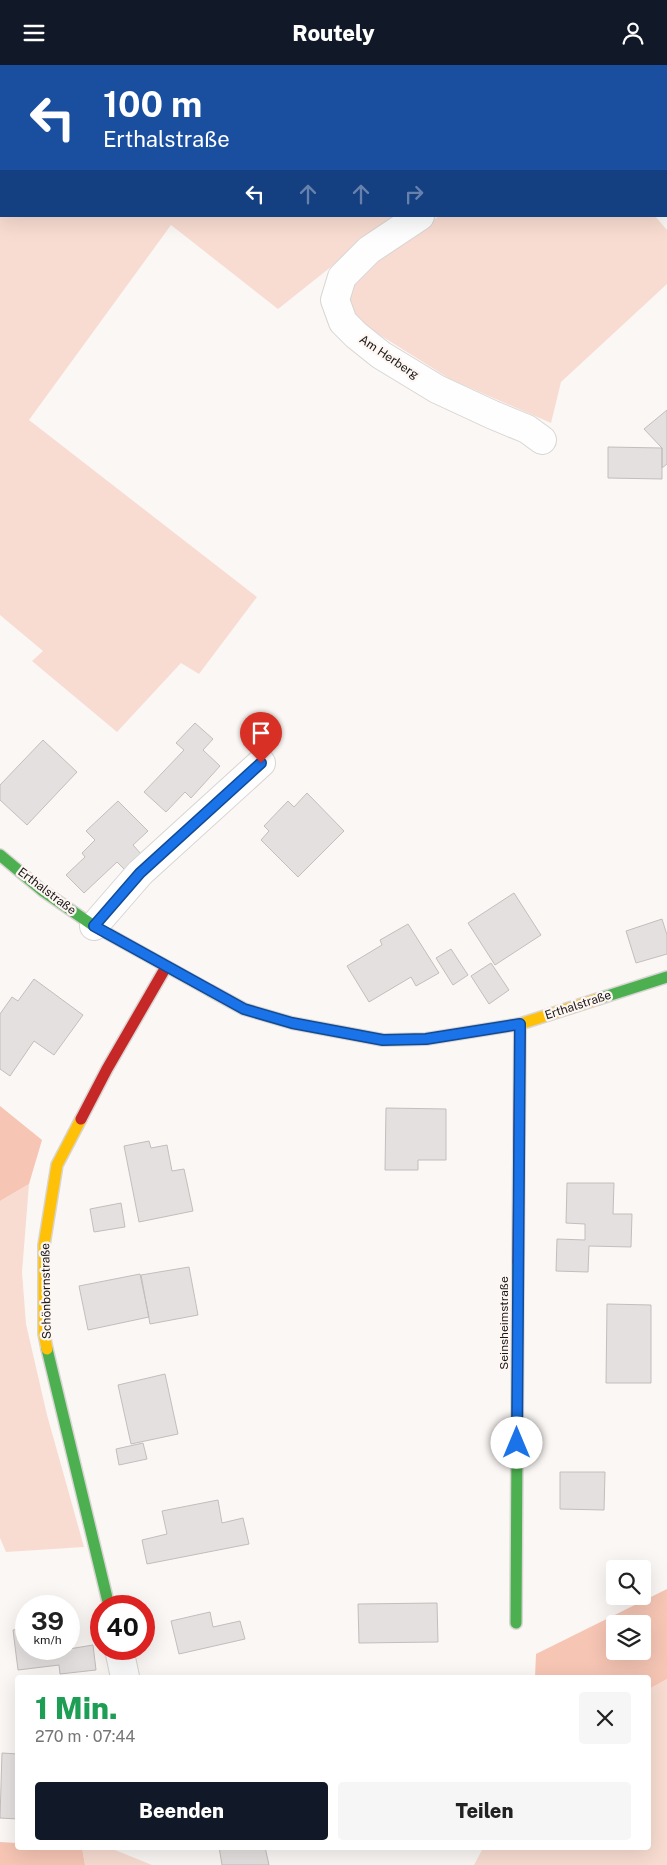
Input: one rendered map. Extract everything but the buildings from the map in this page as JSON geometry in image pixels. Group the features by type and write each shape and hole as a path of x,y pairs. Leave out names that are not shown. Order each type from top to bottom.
{"street":[{"name":"Am Herberg","path":"418,217 369,250 342,277 335,300 343,322 381,355 438,389 527,429 542,441"},
{"path":"94,926 140,873 261,763"},
{"name":"Erthalstraße","path":"0,855 43,891 94,926 244,1009 292,1023 383,1040 426,1039 520,1024 667,977"},
{"name":"Schönbornstraße","path":"106,1595 44,1334 44,1245 57,1165 107,1069 166,967"},
{"name":"Seinsheimstraße","path":"516,1623 520,1024"},
{"path":"121,1660 125,1675"}],"shaded area":[{"path":"0,217 394,217 278,309 171,225 29,420 257,597 199,674 181,663 117,732 32,661 43,651 0,615"},
{"path":"438,217 656,217 667,230 667,284 561,382 551,423 450,379 356,320 348,296 359,273"},
{"path":"0,1106 42,1140 29,1184 0,1201"},
{"path":"29,1184 22,1272 26,1324 47,1415 84,1547 6,1552 0,1538 0,1201"},
{"path":"667,1589 667,1679 651,1688 651,1675 535,1675 536,1654 606,1619 606,1660 651,1660 651,1615 615,1615 635,1605 651,1605 651,1597"},
{"path":"667,1679 667,1865 474,1865 482,1850 651,1850 651,1688"},
{"path":"0,1842 15,1843 15,1850 82,1850 85,1865 0,1865"},
{"path":"82,1850 115,1850 152,1865 85,1865"}],"traffic: fast":[{"path":"0,855 43,891 94,926 211,991"},
{"path":"598,999 667,977"},
{"path":"516,1623 518,1262"},
{"path":"47,1349 106,1595"}],"traffic: slow":[{"path":"211,991 244,1009 292,1023 383,1040 426,1039 520,1024 598,999"},
{"path":"47,1349 44,1334 44,1245 57,1165 81,1119"}],"traffic: jam":[{"path":"81,1119 107,1069 166,967"},
{"path":"518,1262 520,1024"}],"route":[{"path":"261,763 140,873 94,926 244,1009 292,1023 383,1040 426,1039 520,1024 517,1443"}]}
